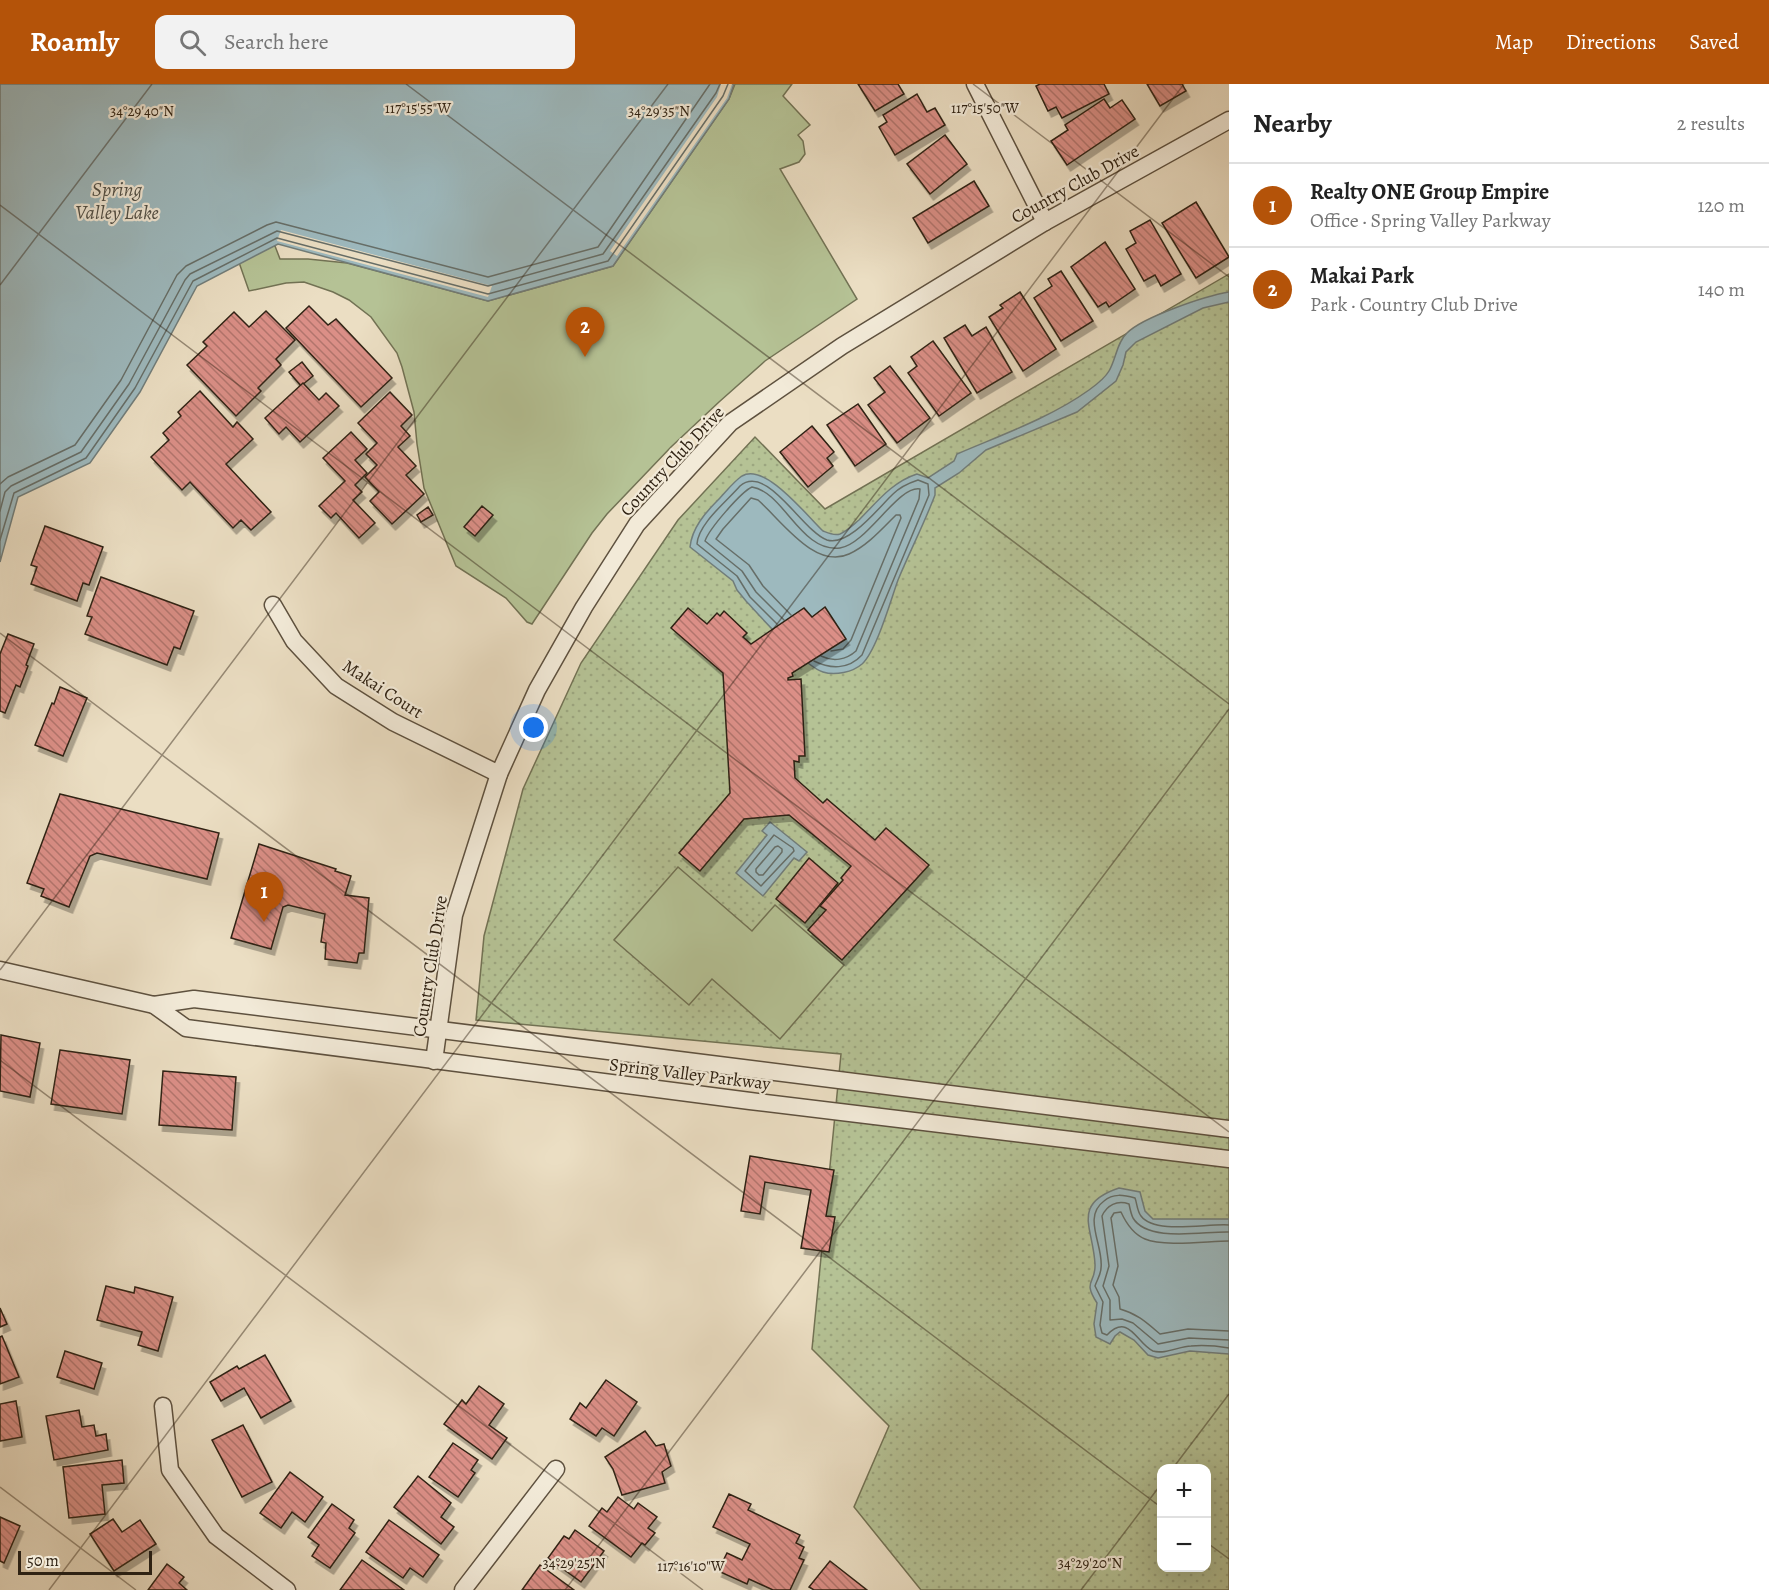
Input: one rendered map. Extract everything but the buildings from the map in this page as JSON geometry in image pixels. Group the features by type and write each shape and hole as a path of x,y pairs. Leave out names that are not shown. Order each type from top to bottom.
{"street":[{"path":"975,84 1045,222"},
{"name":"Country Club Drive","path":"434,1061 454,915 499,774 537,690 584,607 637,524 730,423 842,346 1045,222 1229,120"},
{"name":"Makai Court","path":"273,605 294,641 336,686 393,723 499,774"},
{"name":"Spring Valley Parkway","path":"0,970 154,1005 194,999 438,1032 758,1070 849,1084 1229,1129"},
{"name":"Spring Valley Parkway","path":"154,1005 186,1028 434,1061 1229,1159"},
{"path":"163,1406 170,1470 216,1536 287,1590"},
{"path":"463,1590 556,1469"}],"green space":[{"path":"735,84 792,84 783,96 810,125 798,135 803,141 805,154 799,162 780,169 857,299 765,361 671,447 607,514 592,533 532,624 527,622 506,598 456,566 424,488 414,412 402,367 397,353 371,317 349,300 304,282 286,283 249,291 235,251 275,246 280,259 347,263 488,301 613,266 729,99"},
{"path":"1229,274 1229,1590 921,1590 854,1507 889,1426 812,1349 841,1054 476,1020 484,936 523,789 581,663 678,520 755,437 825,509"},
{"path":"678,867 752,931 775,905 844,965 780,1039 712,979 689,1005 614,940"}],"water":[{"name":"Spring Valley Lake","path":"0,84 734,84 729,99 613,266 488,301 278,244 197,286 140,392 90,463 18,497 0,562"},
{"path":"1229,292 1229,302 1203,308 1136,342 1126,352 1116,381 1077,412 986,450 959,473 935,488 935,495 898,580 873,648 862,664 854,669 828,673 805,661 746,601 733,581 690,547 696,527 708,510 739,478 751,474 774,483 823,531 840,534 859,520 885,493 900,482 917,474 928,478 954,461 957,454 1042,418 1089,390 1107,374 1121,341 1127,333 1146,320 1175,308"},
{"path":"770,822 807,852 799,861 794,858 763,896 736,873 767,835 762,831"},
{"path":"1119,1188 1140,1192 1145,1211 1153,1219 1229,1219 1229,1354 1190,1351 1158,1358 1148,1355 1134,1340 1120,1332 1110,1344 1096,1337 1094,1324 1097,1303 1090,1290 1095,1264 1088,1218 1095,1201 1104,1194"}],"pier":[{"path":"721,84 732,84 727,98 617,256 610,251 717,97"},
{"path":"281,230 492,286 488,297 277,241"}],"place":[{"name":"Makai Park","path":"585,357"},
{"name":"Realty ONE Group Empire","path":"264,922"}]}
